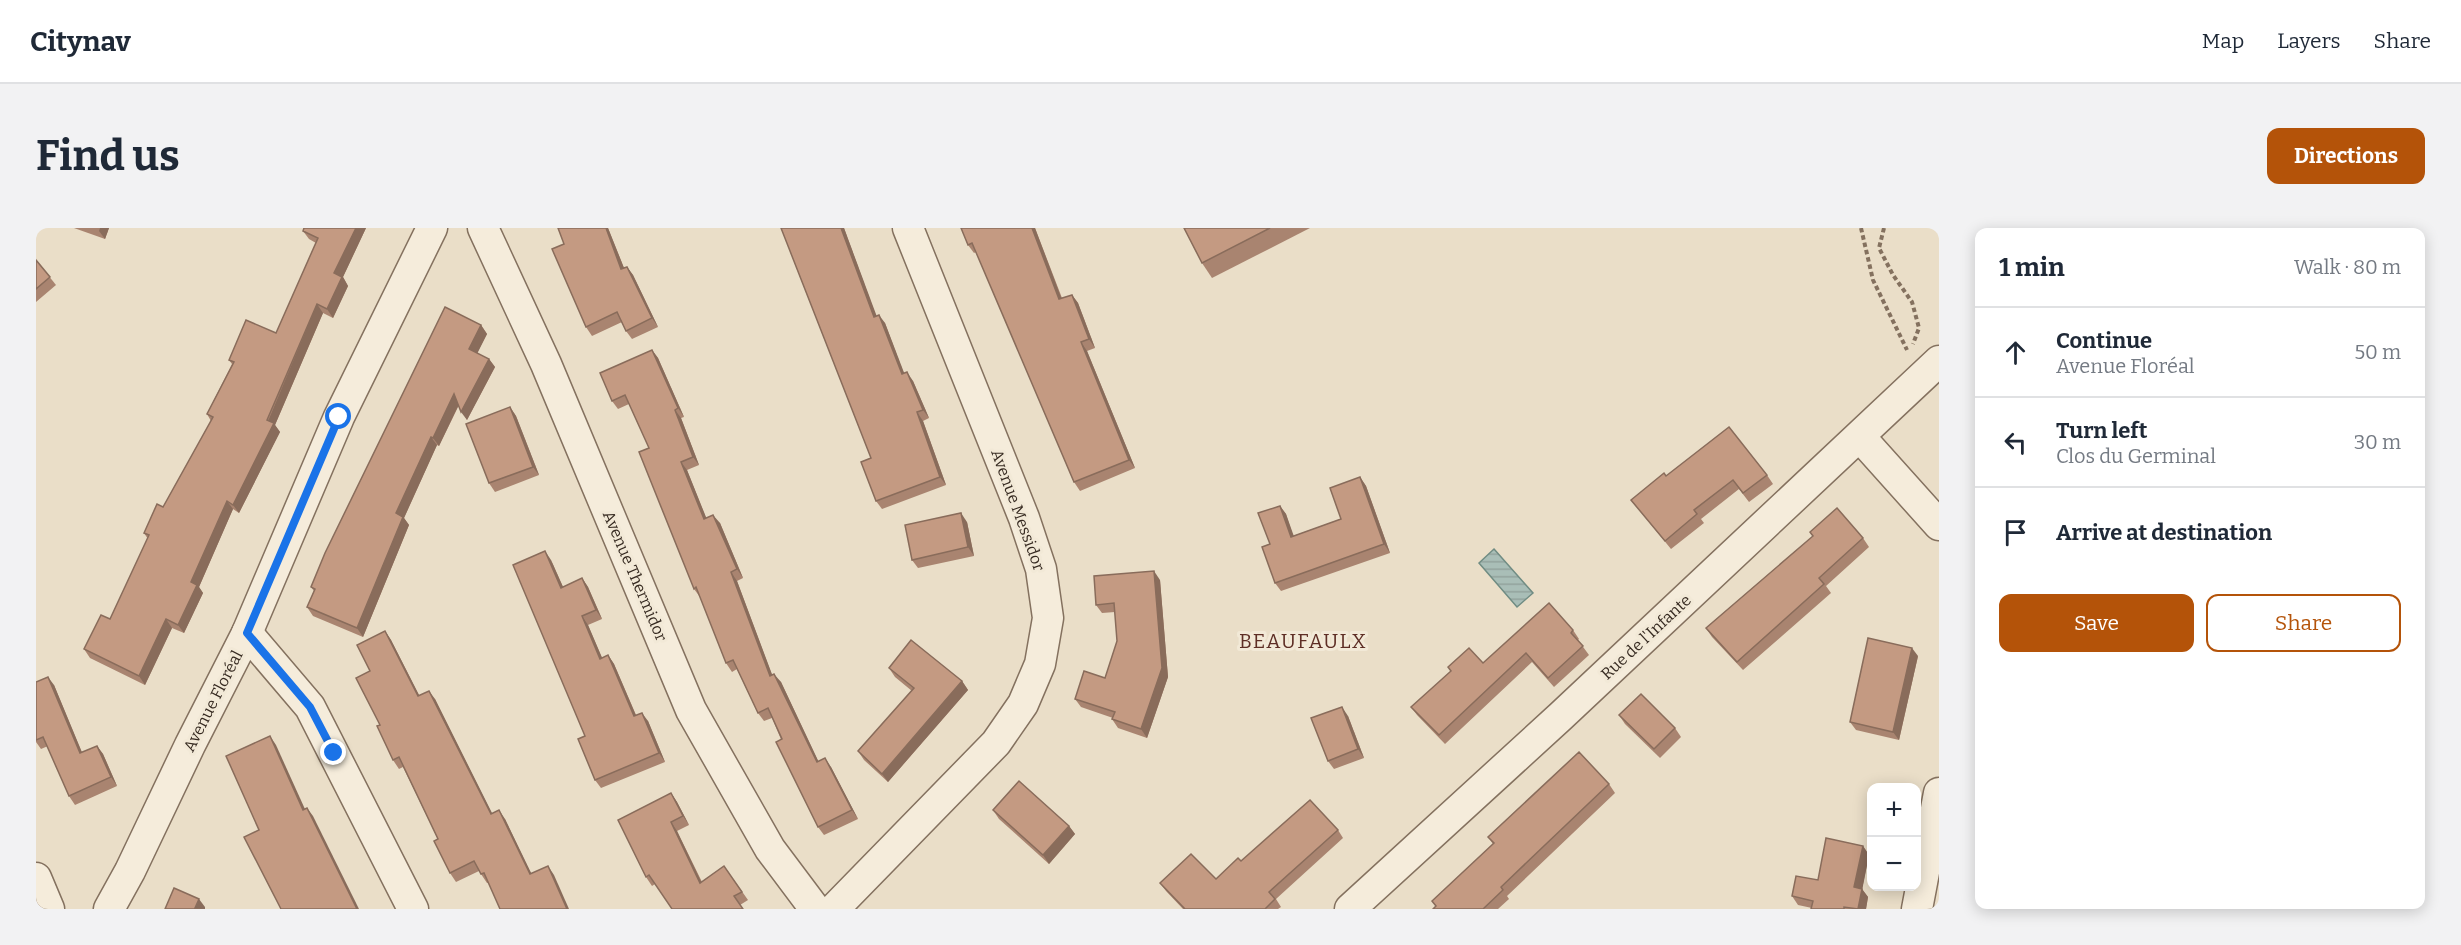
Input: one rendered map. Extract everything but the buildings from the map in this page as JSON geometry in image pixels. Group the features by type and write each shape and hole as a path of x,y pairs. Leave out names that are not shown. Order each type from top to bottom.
{"street":[{"name":"Avenue Floréal","path":"109,909 247,633 339,417 432,228"},
{"name":"Avenue Thermidor","path":"483,228 546,364 691,710 770,849 815,909"},
{"name":"Avenue Messidor","path":"834,909 996,743 1023,704 1040,664 1048,618 1041,569 1024,518 908,228"},
{"name":"Rue de l'Infante","path":"1350,909 1861,438 1939,361"},
{"path":"1861,438 1939,525"},
{"path":"247,633 310,707 413,909"},
{"path":"1917,909 1939,793"},
{"path":"36,878 49,909"}],"path":[{"path":"1861,228 1874,280 1909,353 1919,328 1912,302 1893,275 1879,248 1884,228"}],"water":[{"path":"1494,549 1533,593 1517,607 1479,563"}],"district":[{"name":"BEAUFAULX","path":"1303,641"}],"route":[{"path":"334,753 310,707 247,633 339,417"}]}
